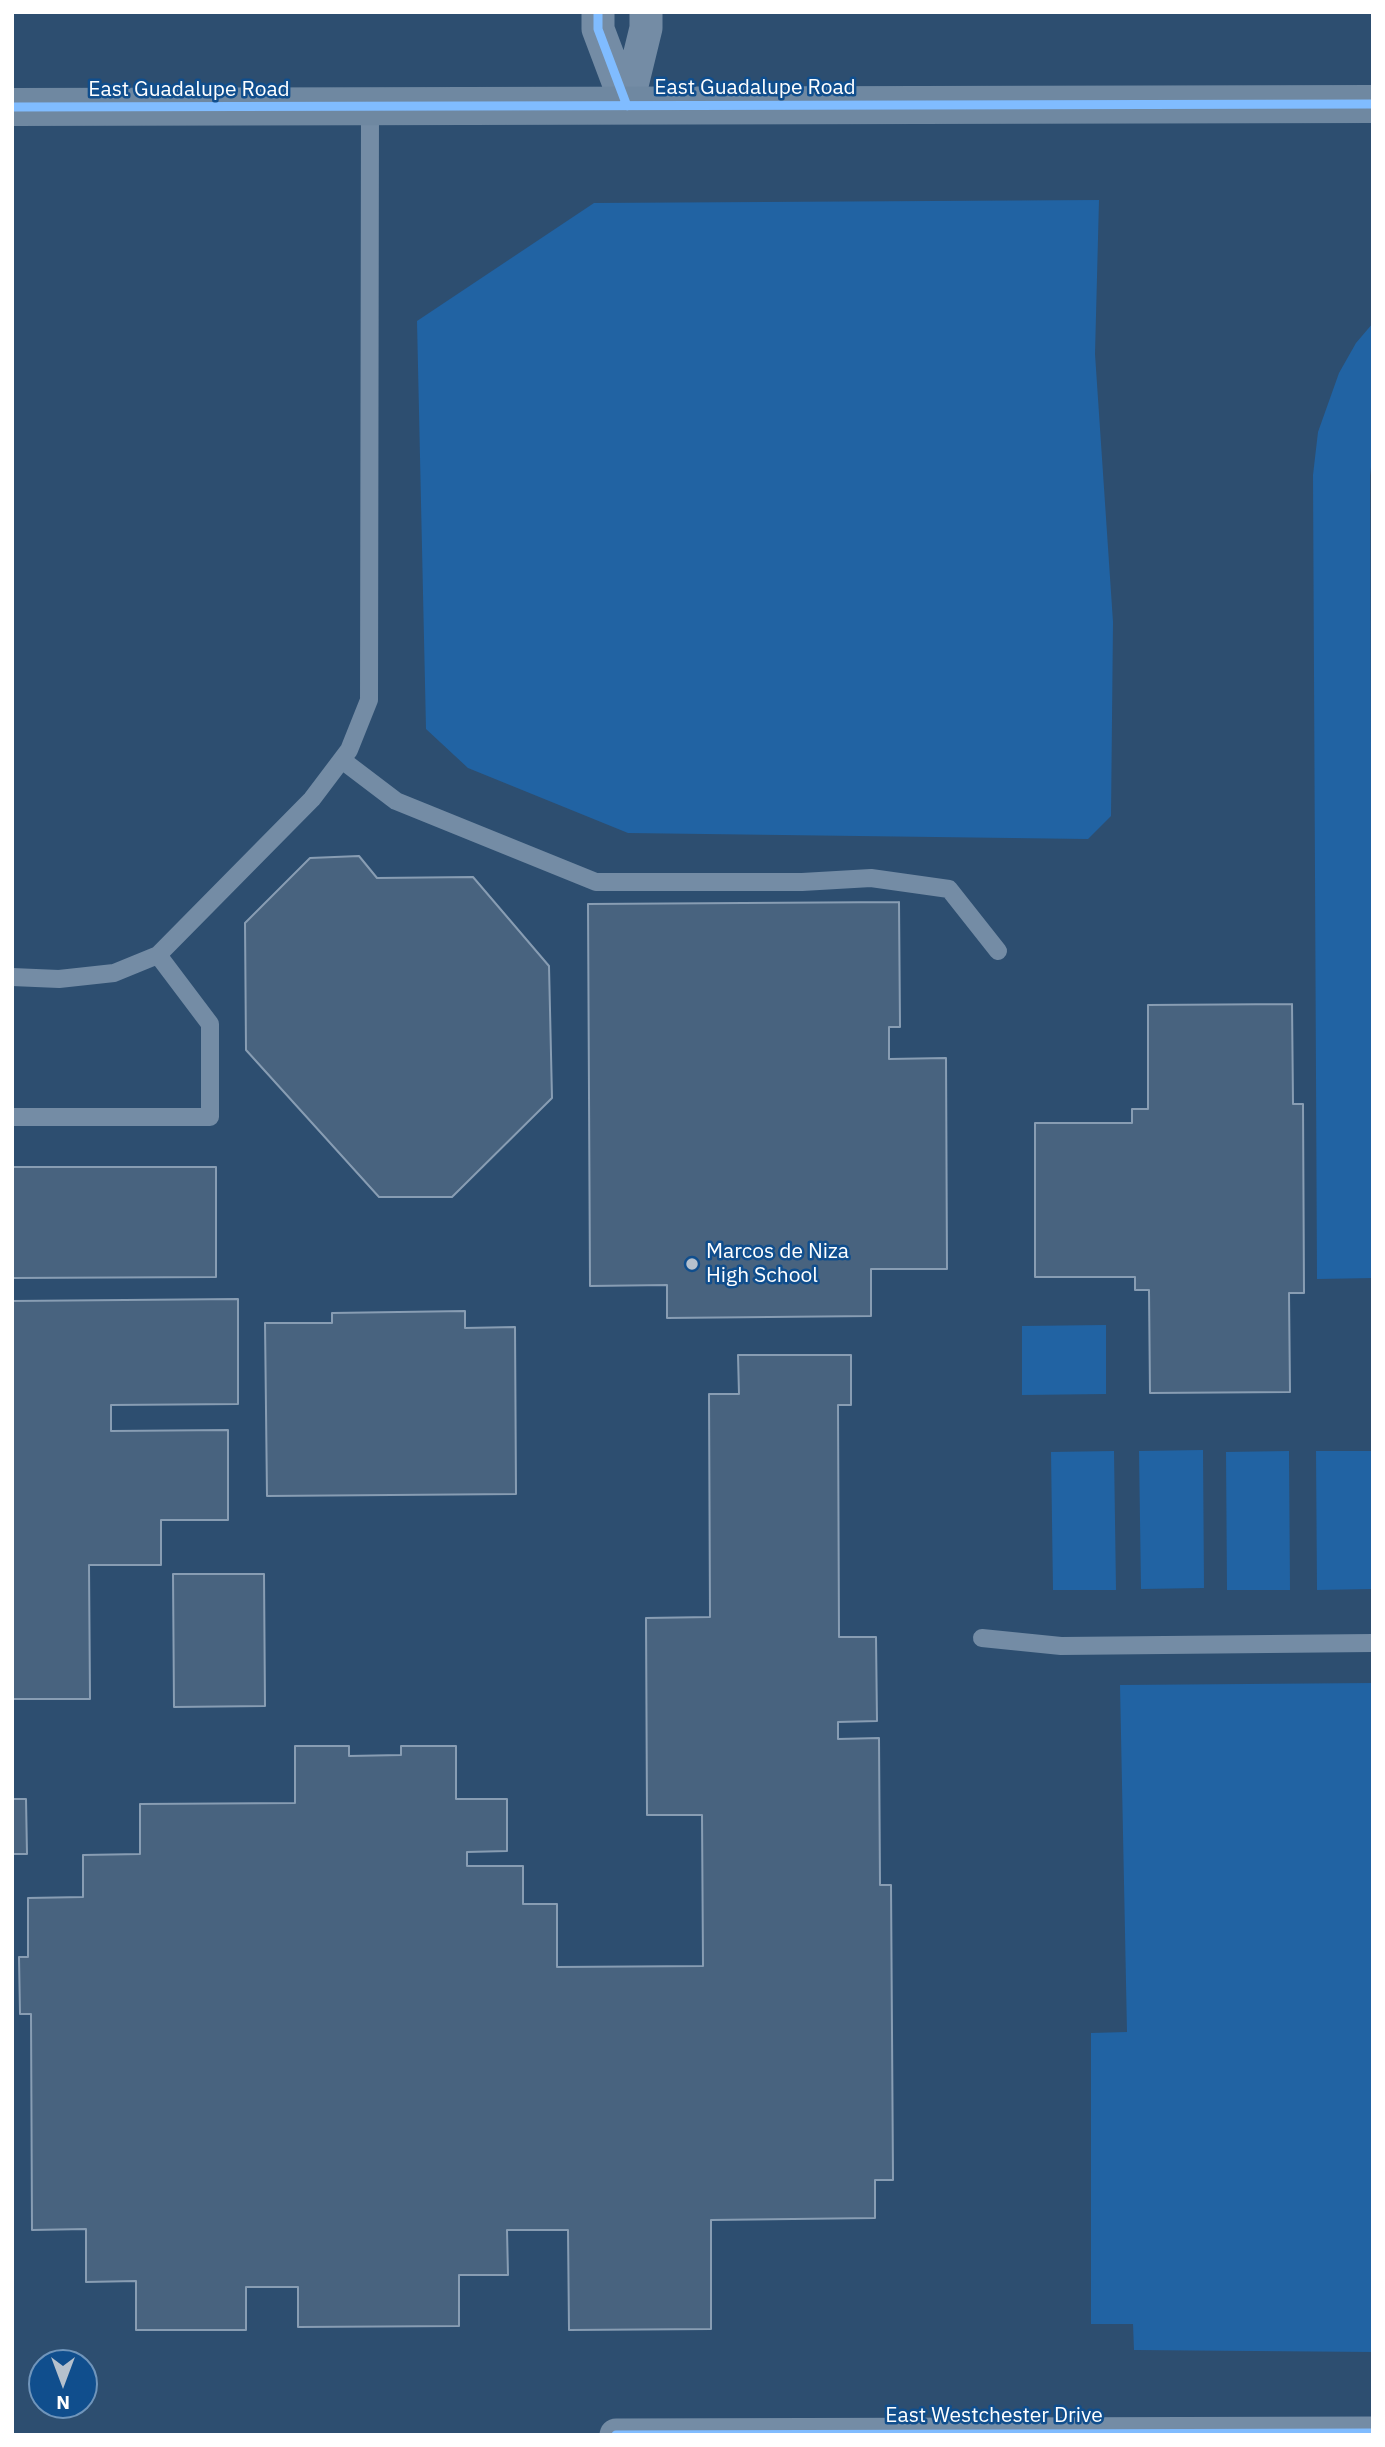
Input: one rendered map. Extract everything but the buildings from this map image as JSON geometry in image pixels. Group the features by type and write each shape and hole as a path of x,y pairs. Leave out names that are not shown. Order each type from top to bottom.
{"main road":[{"name":"East Guadalupe Road","path":"12,107 1373,104"}],"street":[{"path":"598,12 598,29 627,106"},
{"path":"627,106 646,28 646,12"},
{"name":"East Westchester Drive","path":"616,2435 1373,2433"}],"lane":[{"path":"12,977 59,979 114,973 158,955 312,799 349,750 369,700 370,107"},
{"path":"342,760 396,802 596,882 802,882 871,878 950,889 998,950"},
{"path":"12,1117 210,1117 210,1024 158,955"},
{"path":"982,1638 1060,1646 1373,1643"}],"shaded area":[{"path":"1099,200 1095,354 1113,622 1111,816 1088,839 628,833 468,768 426,729 417,321 594,203"},
{"path":"1373,323 1373,450 1370,476 1373,1278 1317,1279 1313,475 1318,432 1339,373 1356,343"},
{"path":"1106,1325 1106,1394 1022,1395 1022,1326"},
{"path":"1203,1450 1204,1588 1141,1589 1139,1451"},
{"path":"1114,1451 1116,1590 1053,1590 1051,1452"},
{"path":"1289,1451 1290,1590 1227,1590 1226,1452"},
{"path":"1316,1451 1373,1451 1373,1589 1317,1590"},
{"path":"1373,1683 1373,2352 1134,2350 1133,2324 1091,2324 1091,2033 1127,2032 1120,1685"}],"cycle path":[{"path":"598,12 598,29 627,106"},
{"path":"12,107 1373,104"},
{"path":"616,2435 1373,2433"}],"place":[{"name":"Marcos de Niza High School","path":"692,1264"}]}
